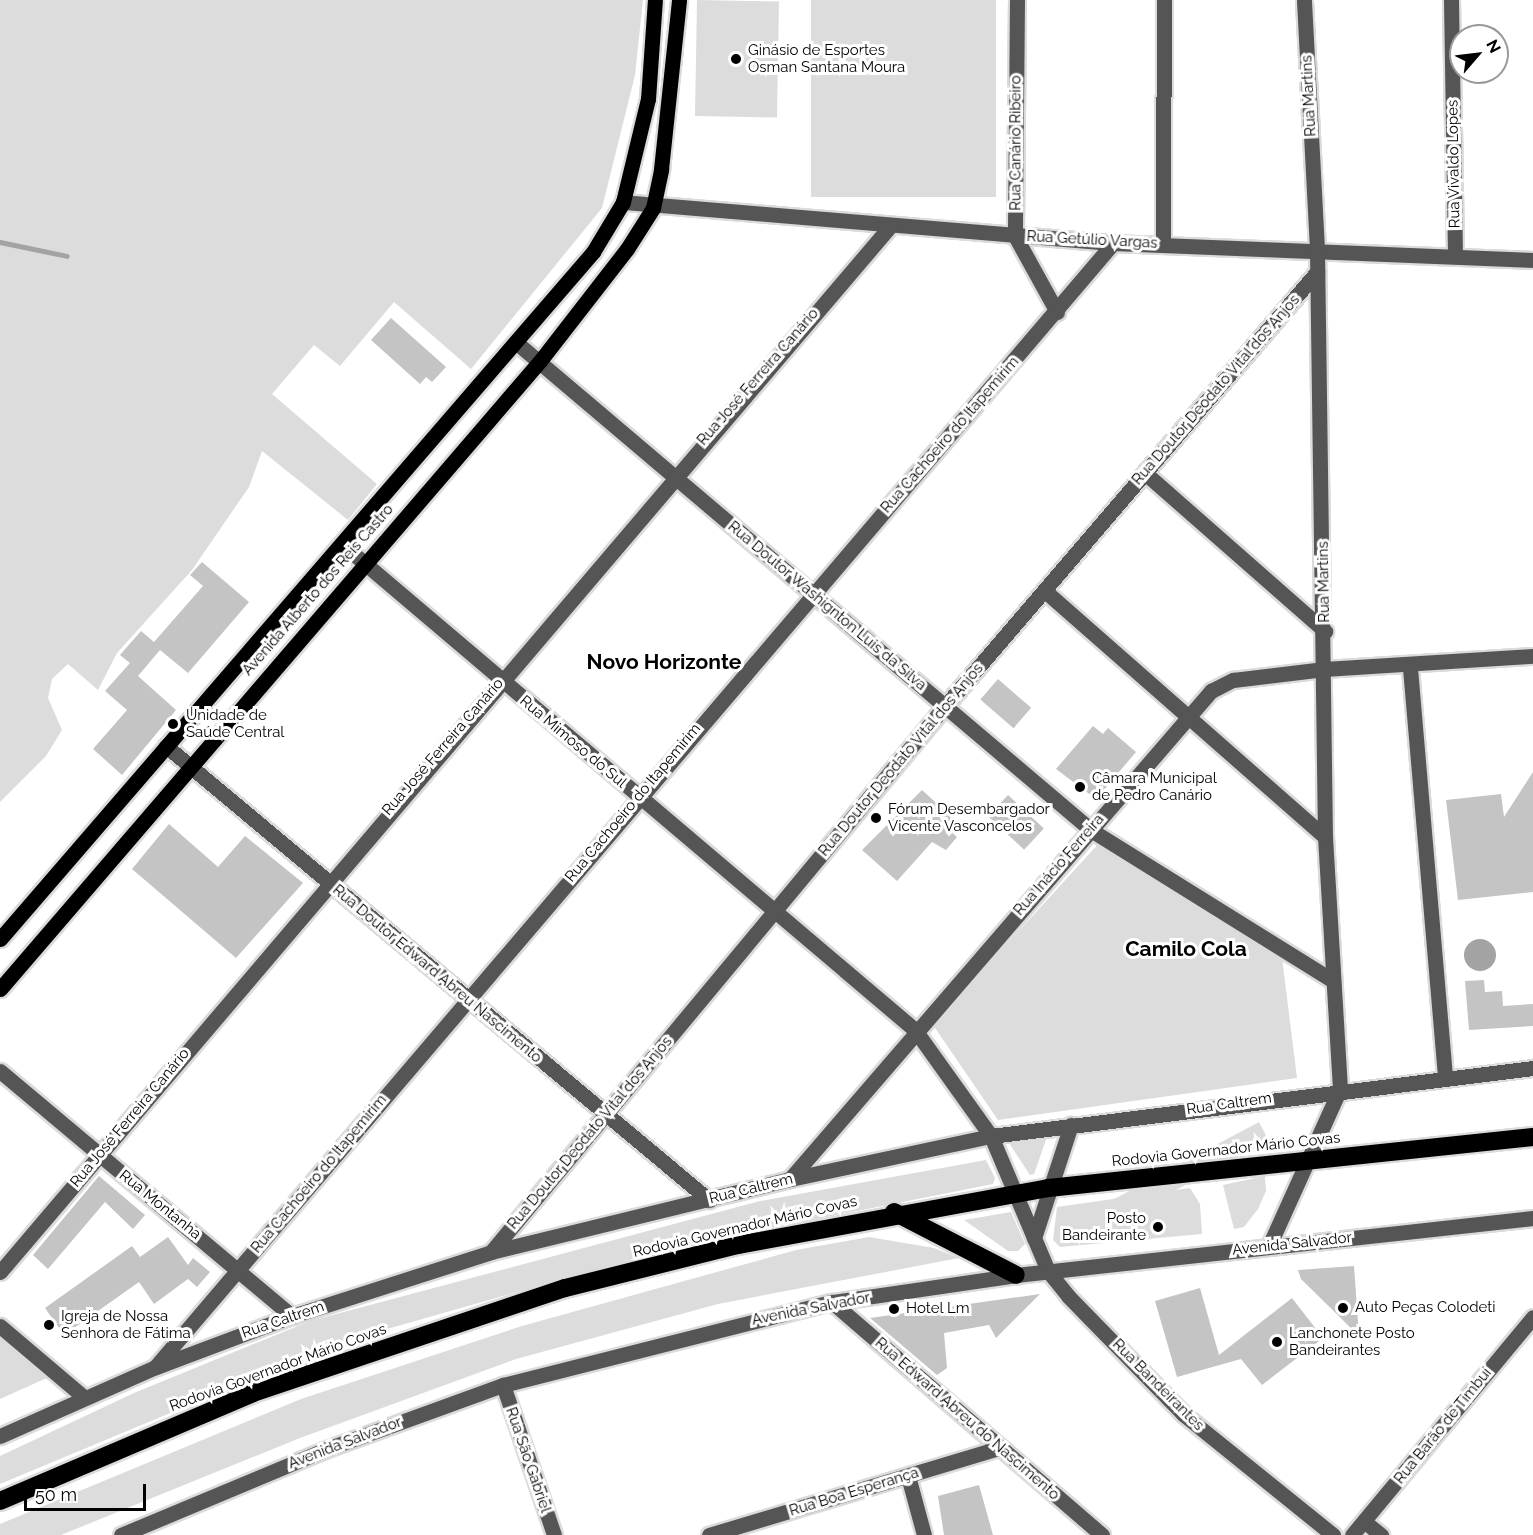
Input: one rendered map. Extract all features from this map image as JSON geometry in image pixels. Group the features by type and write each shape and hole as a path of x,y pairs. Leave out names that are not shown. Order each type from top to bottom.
{"highway":[{"name":"Rodovia Governador Mário Covas","path":"0,1501 253,1393 565,1288 894,1212 1016,1192 1312,1158 1533,1137"},
{"path":"894,1212 1016,1275"}],"main road":[{"name":"Avenida Alberto dos Reis Castro","path":"0,939 342,544 518,345 592,252 623,202 648,99 655,0"},
{"path":"653,208 668,135 679,0"},
{"name":"Avenida Alberto dos Reis Castro","path":"0,989 540,362 627,249 653,208"}],"street":[{"name":"Rua Canário Ribeiro","path":"1017,0 1015,236 1057,312"},
{"path":"1163,244 1164,0"},
{"name":"Rua Martins","path":"1269,1246 1312,1158 1340,1089 1325,837 1325,631 1317,249 1304,0"},
{"name":"Rua Vivaldo Lopes","path":"1451,0 1455,256"},
{"name":"Rua Getúlio Vargas","path":"623,202 653,208 1113,243 1317,249 1533,260"},
{"name":"Rua José Ferreira Canário","path":"0,1272 327,881 500,681 672,475 891,225"},
{"name":"Rua Cachoeiro do Itapemirim","path":"156,1367 638,796 1057,312 1113,243"},
{"name":"Rua Doutor Deodato Vital dos Anjos","path":"491,1252 945,706 1317,272"},
{"name":"Rua Doutor Washignton Luis da Silva","path":"518,345 1091,830 1332,980"},
{"path":"1145,473 1325,631"},
{"name":"Rua Mimoso do Sul","path":"342,544 500,681 915,1030 991,1136 1048,1271"},
{"path":"1045,591 1325,837"},
{"name":"Rua Inácio Ferreira","path":"790,1179 915,1030 1211,691 1233,680 1324,669 1410,668 1533,656"},
{"path":"1410,668 1445,1077"},
{"name":"Rua Doutor Edward Abreu Nascimento","path":"166,746 603,1115 709,1200"},
{"name":"Rua Caltrem","path":"0,1436 156,1367 292,1316 491,1252 790,1179 991,1136 1340,1089 1533,1068"},
{"name":"Rua Montanha","path":"0,1071 292,1316"},
{"path":"1034,1238 1048,1188 1071,1125"},
{"name":"Avenida Salvador","path":"121,1535 147,1530 324,1450 503,1385 832,1302 1048,1271 1533,1218"},
{"name":"Rua Bandeirantes","path":"1048,1271 1184,1414 1333,1535"},
{"name":"Rua Edward Abreu do Nascimento","path":"832,1302 1102,1535"},
{"name":"Rua Barão de Timbuí","path":"1352,1535 1533,1317"},
{"path":"0,1326 85,1398"},
{"name":"Rua São Gabriel","path":"503,1385 554,1535"},
{"name":"Rua Boa Esperança","path":"709,1535 999,1448"},
{"path":"908,1476 924,1535"},
{"path":"1365,1522 1381,1535"}],"shaded area":[{"path":"0,0 643,0 635,75 602,208 471,369 394,302 340,366 314,345 272,394 377,484 348,520 262,451 249,487 192,570 117,653 98,690 68,664 52,679 48,698 62,730 46,756 0,802"},
{"name":"Ginásio de Esportes Osman Santana Moura","path":"697,0 779,1 777,117 695,116"},
{"path":"811,0 996,0 996,197 811,197"},
{"path":"1100,842 1282,958 1297,1078 998,1120 933,1025"},
{"path":"1480,939 1491,944 1496,955 1491,966 1480,971 1469,966 1464,955 1469,944"},
{"path":"1259,1122 1269,1141 1101,1230 1091,1211"},
{"path":"1047,1137 1034,1174 1030,1175 1009,1143"},
{"path":"986,1160 995,1178 993,1184 671,1248 338,1343 0,1484 0,1456 134,1393 310,1321 760,1201"},
{"path":"1265,1176 1266,1191 1258,1209 1244,1227 1234,1229 1223,1185"},
{"path":"1190,1188 1200,1204 1202,1234 1060,1247 1053,1240 1057,1207"},
{"path":"1011,1212 1025,1244 1018,1251 1008,1251 964,1220"},
{"path":"869,1237 934,1248 959,1258 718,1304 516,1359 300,1438 61,1535 0,1535 0,1524 301,1399 522,1326 796,1250"},
{"path":"0,1334 49,1377 0,1399"}],"building":[{"path":"391,318 446,367 432,382 426,377 420,384 371,340"},
{"path":"202,562 249,602 188,673 160,650 138,676 176,710 122,775 93,749 127,710 105,691 130,663 120,655 141,631 154,642 203,586 190,575"},
{"path":"998,679 1031,708 1013,728 980,699"},
{"path":"1093,726 1103,734 1108,728 1136,752 1096,799 1056,769"},
{"path":"1533,772 1533,892 1458,900 1446,800 1501,794 1504,817"},
{"path":"922,790 955,820 948,829 957,837 946,850 932,842 897,881 862,850"},
{"path":"1008,795 1044,828 1024,850 988,816"},
{"path":"169,824 218,867 245,836 303,883 236,958 132,869"},
{"path":"1484,980 1485,992 1502,991 1503,1006 1533,1004 1533,1026 1469,1030 1465,981"},
{"path":"99,1176 145,1215 133,1229 105,1202 48,1269 33,1255"},
{"path":"168,1237 188,1265 193,1258 210,1272 197,1287 188,1279 154,1304 139,1282 64,1335 45,1308 132,1246 140,1257"},
{"name":"Auto Peças Colodeti","path":"1354,1266 1359,1336 1301,1279 1298,1270"},
{"path":"1200,1288 1219,1355 1292,1298 1323,1338 1262,1385 1241,1359 1177,1377 1155,1301"},
{"path":"1040,1294 996,1338 989,1325 944,1333 947,1368 937,1375 870,1318"},
{"path":"979,1485 993,1535 944,1535 938,1496"}],"waterway":[{"path":"0,242 67,256"}],"place":[{"name":"Ginásio de Esportes Osman Santana Moura","path":"736,59"},
{"name":"Unidade de Saúde Central","path":"173,724"},
{"name":"Câmara Municipal de Pedro Canário","path":"1080,787"},
{"name":"Fórum Desembargador Vicente Vasconcelos","path":"876,818"},
{"name":"Posto Bandeirante","path":"1158,1227"},
{"name":"Auto Peças Colodeti","path":"1343,1308"},
{"name":"Hotel Lm","path":"894,1309"},
{"name":"Igreja de Nossa Senhora de Fátima","path":"49,1325"},
{"name":"Lanchonete Posto Bandeirantes","path":"1277,1342"}],"district":[{"name":"Novo Horizonte","path":"664,662"},
{"name":"Camilo Cola","path":"1186,949"}]}
